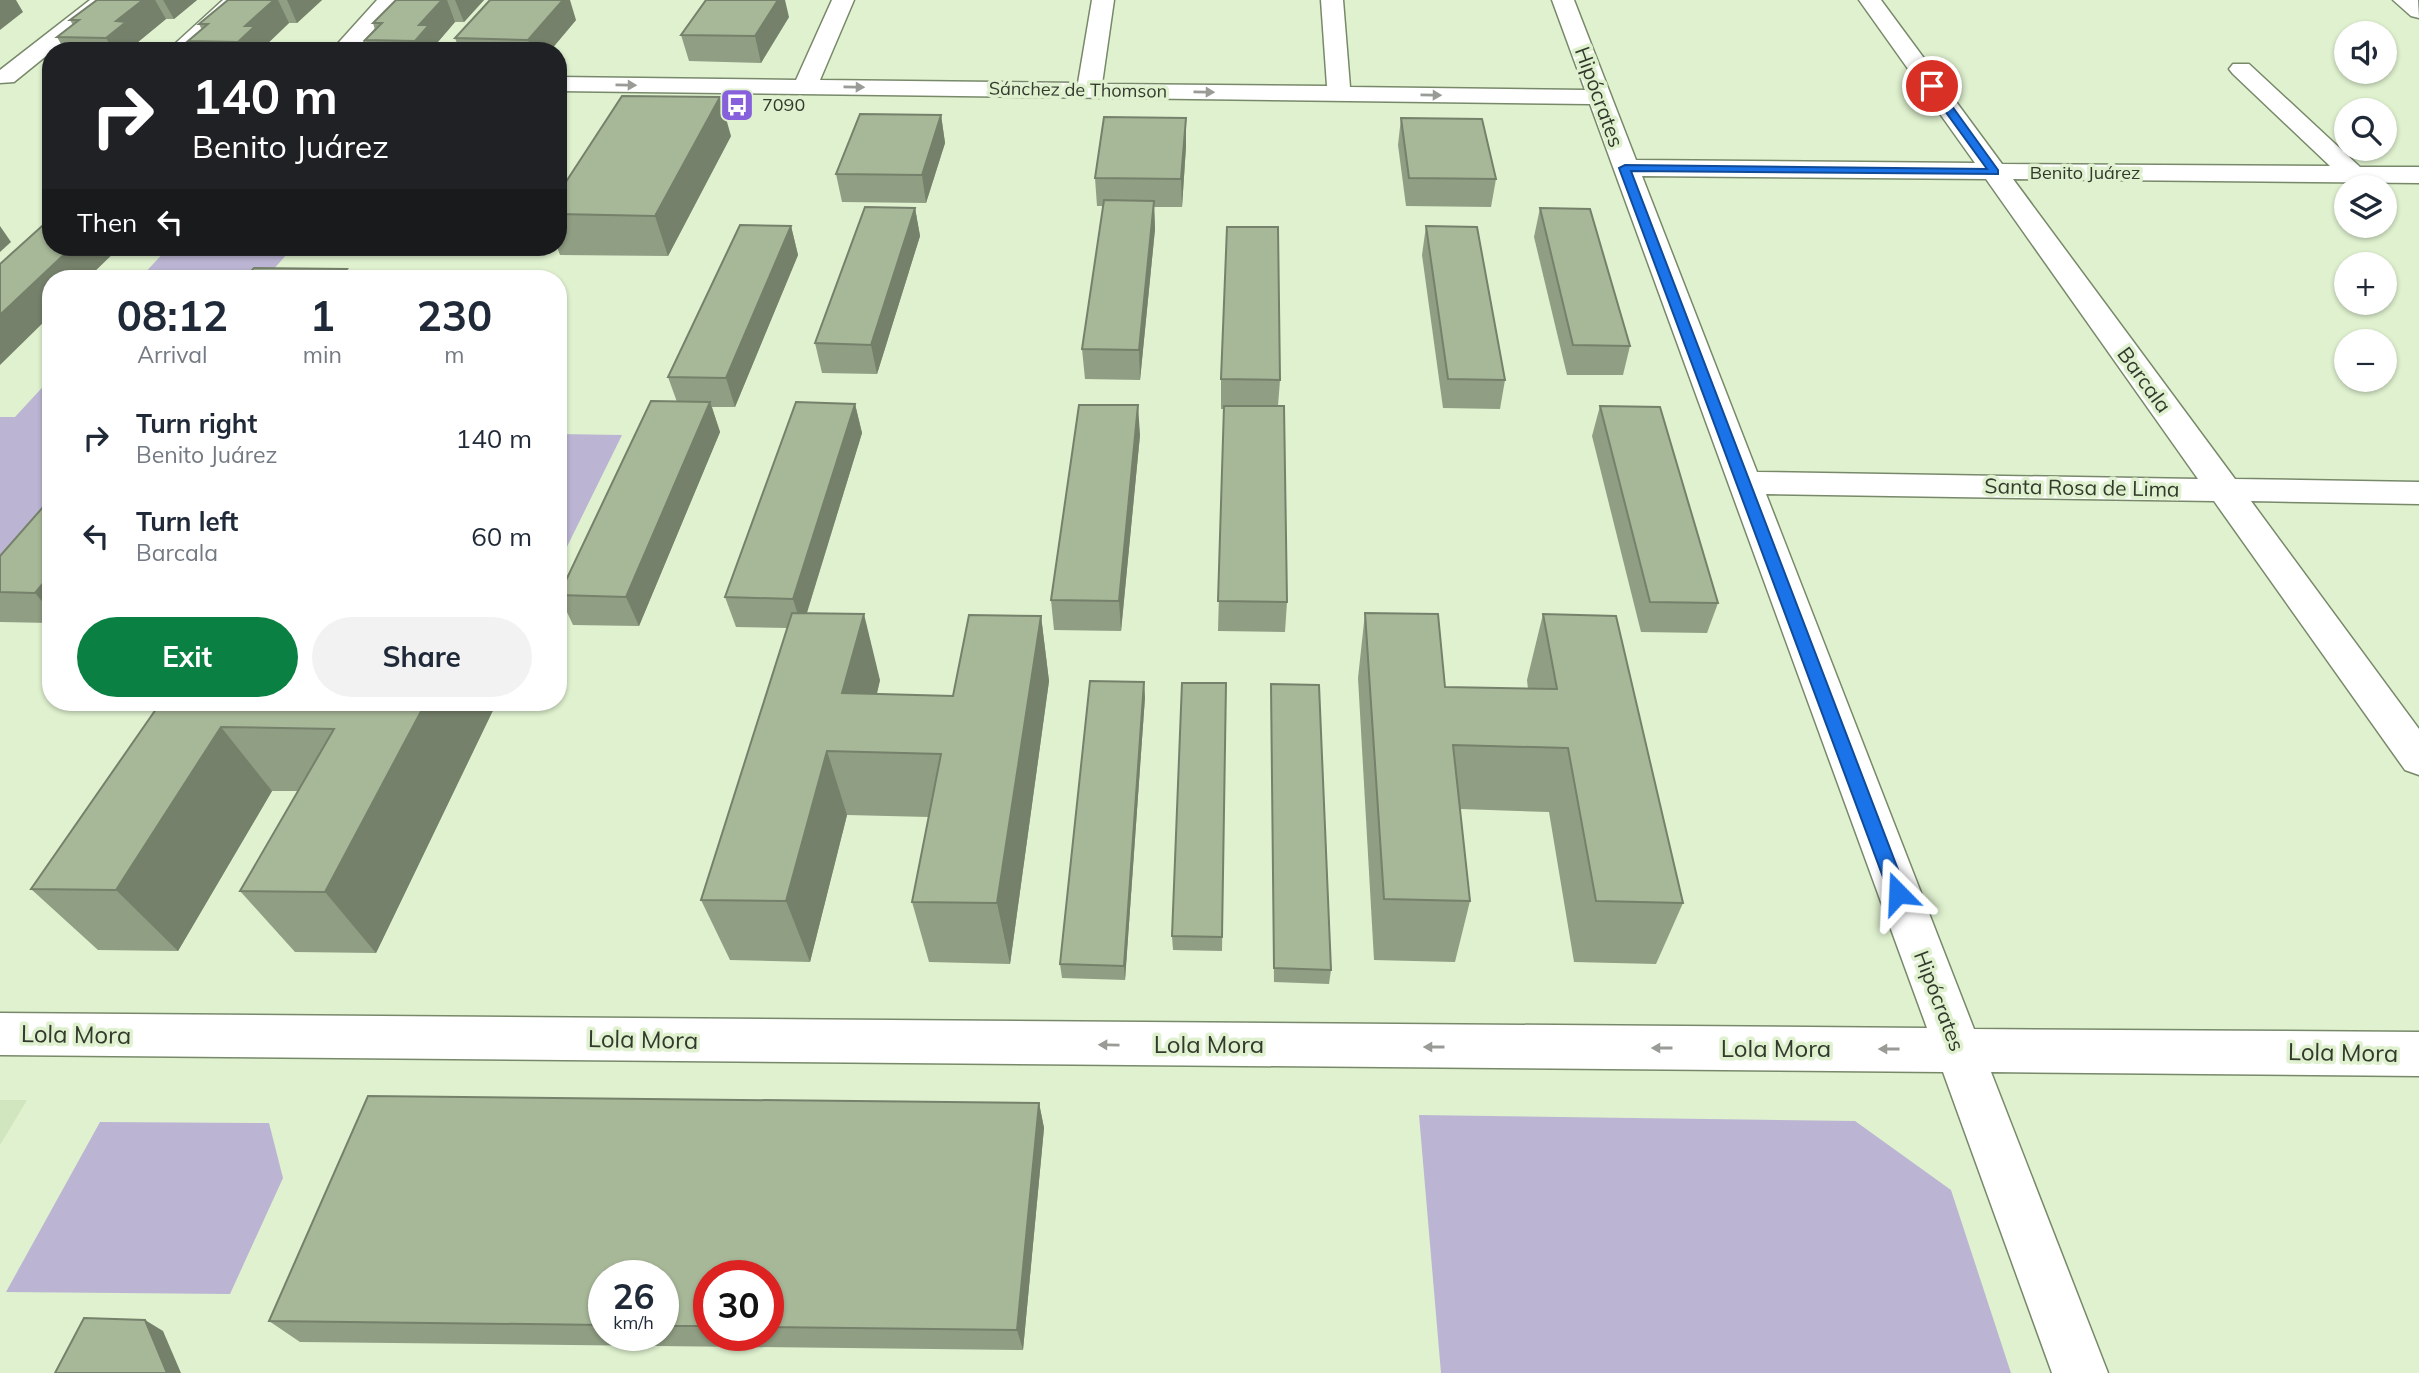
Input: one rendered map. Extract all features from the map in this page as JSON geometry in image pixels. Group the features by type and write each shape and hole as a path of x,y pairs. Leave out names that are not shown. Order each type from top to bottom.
{"street":[{"path":"58,42 104,0"},
{"path":"188,42 236,0"},
{"path":"350,42 389,0"},
{"path":"805,87 843,0"},
{"path":"1089,91 1103,0"},
{"path":"1332,0 1339,94"},
{"name":"Hipócrates","path":"1563,0 2080,1373"},
{"name":"Barcala","path":"1870,0 2419,759"},
{"path":"2404,0 2419,11"},
{"path":"0,100 19,77 42,56"},
{"path":"2241,69 2354,175"},
{"name":"Sánchez de Thomson","path":"567,84 1598,97"},
{"name":"Benito Juárez","path":"1625,168 2354,175"},
{"name":"Benito Juárez","path":"2397,175 2419,175"},
{"name":"Santa Rosa de Lima","path":"1744,484 2419,493"},
{"name":"Lola Mora","path":"0,1034 2419,1054"}],"shaded area":[{"path":"161,256 285,256 273,270 147,270"},
{"path":"42,388 42,540 0,587 0,417 15,417"},
{"path":"567,434 622,435 567,547"},
{"path":"0,1100 27,1100 0,1145"},
{"path":"1419,1115 1855,1121 1951,1190 2011,1373 1441,1373"},
{"path":"100,1122 269,1123 283,1178 230,1294 6,1292"}],"building":[{"path":"97,0 143,0 116,21 126,22 106,38 57,37 79,20 70,20"},
{"path":"228,0 274,0 245,26 255,26 238,42 188,41 208,24 199,24"},
{"path":"396,0 442,0 419,25 429,25 415,41 365,40 382,23 373,23"},
{"path":"490,0 563,0 528,40 455,38"},
{"path":"706,0 778,0 755,36 681,35"},
{"path":"622,96 720,97 655,216 567,214 567,180"},
{"path":"860,114 941,115 922,175 836,174"},
{"path":"1104,117 1186,118 1181,179 1095,178"},
{"path":"1401,118 1482,119 1496,179 1409,178"},
{"path":"1104,200 1154,201 1139,350 1082,349"},
{"path":"865,207 915,208 871,345 815,343"},
{"path":"1540,208 1590,209 1630,346 1573,345"},
{"path":"740,225 791,226 726,378 668,377"},
{"path":"42,226 42,256 62,256 48,270 42,270 42,275 0,315 0,264"},
{"path":"1426,226 1477,227 1505,380 1448,379"},
{"path":"1227,227 1278,227 1280,380 1221,379"},
{"path":"254,268 347,269 346,270 252,270"},
{"path":"651,401 710,402 626,597 567,595 567,578"},
{"path":"796,402 855,404 793,599 725,597"},
{"path":"1079,405 1138,405 1119,601 1051,600"},
{"path":"1224,406 1284,406 1287,602 1218,601"},
{"path":"1600,406 1660,407 1718,603 1650,602"},
{"path":"42,508 42,585 35,593 0,592 0,556"},
{"path":"792,613 864,614 842,693 953,696 969,615 1041,616 997,903 912,902 941,754 827,751 786,901 701,900"},
{"path":"1365,613 1438,614 1445,687 1557,689 1543,614 1616,616 1683,903 1596,901 1568,748 1453,745 1470,901 1384,899"},
{"path":"1090,681 1144,682 1124,966 1060,964"},
{"path":"1182,683 1226,683 1222,937 1172,936"},
{"path":"1271,684 1319,685 1331,970 1274,968"},
{"path":"155,711 421,711 325,892 240,891 334,729 221,727 116,890 31,889"},
{"path":"368,1096 1039,1103 1017,1330 784,1327 784,1260 693,1260 693,1326 679,1326 679,1260 588,1260 588,1325 269,1321"},
{"path":"84,1318 145,1320 167,1373 55,1373"}],"place":[{"name":"7090","path":"737,105"}],"route":[{"path":"1898,893 1625,168 1995,172 1932,86"}]}
